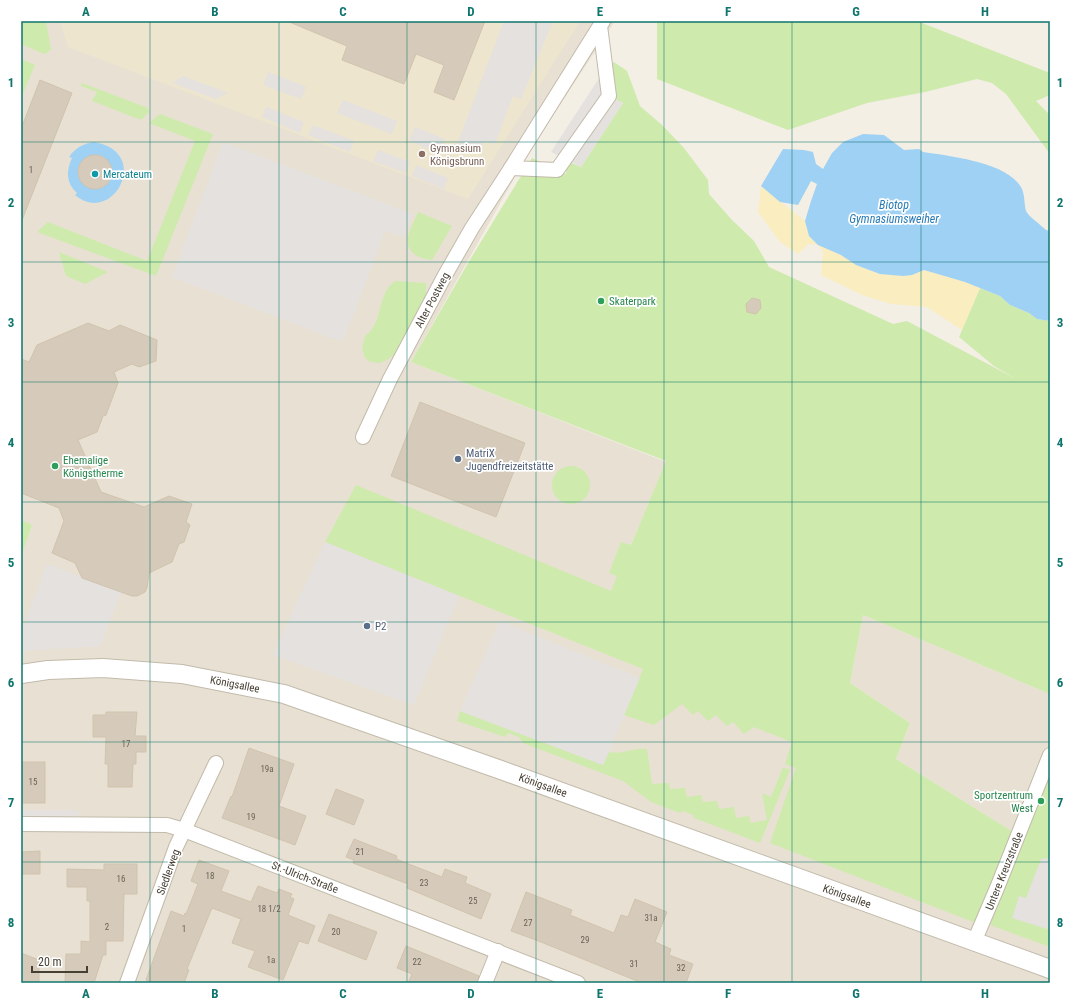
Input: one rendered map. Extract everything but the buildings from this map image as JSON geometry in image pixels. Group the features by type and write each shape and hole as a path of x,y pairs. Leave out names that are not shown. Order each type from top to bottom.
{"street":[{"name":"Alter Postweg","path":"363,437 390,378 472,228 512,168 601,23"},
{"name":"Alter Postweg","path":"512,168 557,170 609,96 601,23"},
{"name":"Königsallee","path":"21,674 48,670 103,668 182,674 284,694 501,770 1050,969"},
{"name":"Untere Kreuzstraße","path":"974,942 1050,755"},
{"name":"Siedlerweg","path":"127,983 176,847 216,763"},
{"name":"St.-Ulrich-Straße","path":"21,824 167,825 184,830 578,983"},
{"path":"485,983 498,951"}],"shaded area":[{"path":"21,21 615,21 529,152 411,362 666,462 611,592 356,486 820,739 1018,835 896,759 910,723 850,683 863,615 1050,694 1050,983 21,983"},
{"name":"Gymnasium Königsbrunn","path":"60,21 580,21 468,199 68,47"},
{"path":"504,21 553,21 521,99 513,96 495,144 484,142 477,153 456,147"},
{"path":"605,69 609,96 623,103 581,167 551,152"},
{"path":"268,72 306,87 301,99 263,85"},
{"path":"183,76 228,93 216,99 172,83"},
{"path":"343,100 397,121 392,134 337,113"},
{"path":"266,107 304,122 300,133 262,117"},
{"path":"313,125 354,141 350,152 308,135"},
{"path":"415,127 445,139 439,153 409,141"},
{"path":"223,142 413,214 403,237 385,231 342,342 172,277"},
{"path":"378,150 410,162 405,173 373,161"},
{"path":"416,165 448,178 444,189 412,176"},
{"name":"P2","path":"325,542 459,596 414,705 273,655"},
{"path":"47,564 121,592 100,646 21,651 21,634"},
{"path":"500,621 640,678 603,765 460,711"},
{"path":"21,810 79,810 79,818 21,817"},
{"path":"1050,858 1050,930 1012,918 1019,896 1026,898 1041,859"}],"green space":[{"path":"21,21 46,21 51,50 44,54 21,44"},
{"path":"657,21 917,21 1050,73 1050,95 1036,101 1050,115 1050,154 1006,94 992,83 977,79 925,92 867,103 788,130 657,79"},
{"path":"21,59 35,65 21,98"},
{"path":"614,62 627,71 640,106 662,125 684,148 708,180 709,194 732,220 754,241 769,267 893,324 907,321 1018,380 994,366 959,337 980,288 1000,296 1010,305 1029,313 1037,319 1050,321 1050,694 863,615 850,683 910,723 896,759 1018,835 1050,756 1050,947 990,925 995,912 988,910 981,925 770,843 796,768 785,764 792,742 754,727 744,734 733,722 727,726 716,715 708,721 698,711 693,715 682,704 654,725 624,715 643,669 325,542 356,485 611,591 617,576 609,573 621,542 631,545 666,461 411,362 471,258 532,158 566,174 567,161 581,167 623,103 609,96 605,69"},
{"path":"82,83 148,108 149,112 141,120 92,101 97,92 81,86"},
{"path":"160,114 213,134 156,276 37,232 48,222 147,261 195,141 149,123"},
{"path":"418,212 452,226 432,260 422,258 414,254 409,247 408,237"},
{"path":"59,252 108,272 85,284 66,276"},
{"path":"395,281 426,283 426,294 394,355 380,363 371,362 365,358 362,349 365,336 374,326 382,300 389,287"},
{"path":"567,466 575,466 585,471 589,478 589,492 585,499 575,504 567,504 557,499 555,496 552,489 552,481 557,471 560,469"},
{"path":"21,520 32,525 21,556"},
{"path":"460,711 603,765 609,752 618,753 637,749 647,749 652,784 669,783 670,789 685,788 687,797 701,795 703,802 717,801 719,809 734,807 736,818 749,816 751,823 767,820 762,793 771,797 783,767 790,770 760,843 694,818 693,815 683,811 680,813 651,802 623,781 523,743 519,737 508,733 505,737 457,721"}],"sand":[{"path":"761,186 805,221 809,236 818,245 841,255 856,265 880,274 903,276 912,275 924,270 980,288 962,330 927,307 891,304 862,295 821,275 823,252 819,246 809,244 798,254 780,242 758,212"}],"water":[{"name":"Biotop Gymnasiumsweiher","path":"863,134 884,135 904,150 919,149 923,152 962,158 992,166 1005,172 1015,180 1024,194 1027,213 1046,230 1050,231 1050,321 1037,319 1029,313 1010,305 1000,296 965,282 924,270 912,275 903,276 880,274 856,265 841,255 818,245 809,236 805,221 817,184 811,181 798,205 780,202 761,186 783,149 813,152 816,164 823,169 832,153 843,142"},
{"path":"94,142 112,148 121,159 124,172 121,184 113,195 102,202 89,202 75,195 77,193 73,189 68,177 72,158 69,157 80,146"}],"place":[{"name":"Gymnasium Königsbrunn","path":"422,154"},
{"name":"Mercateum","path":"95,174"},
{"name":"Skaterpark","path":"601,301"},
{"name":"MatriX Jugendfreizeitstätte","path":"458,459"},
{"name":"Ehemalige Königstherme","path":"55,466"},
{"name":"P2","path":"367,626"},
{"name":"Sportzentrum West","path":"1041,801"}]}
